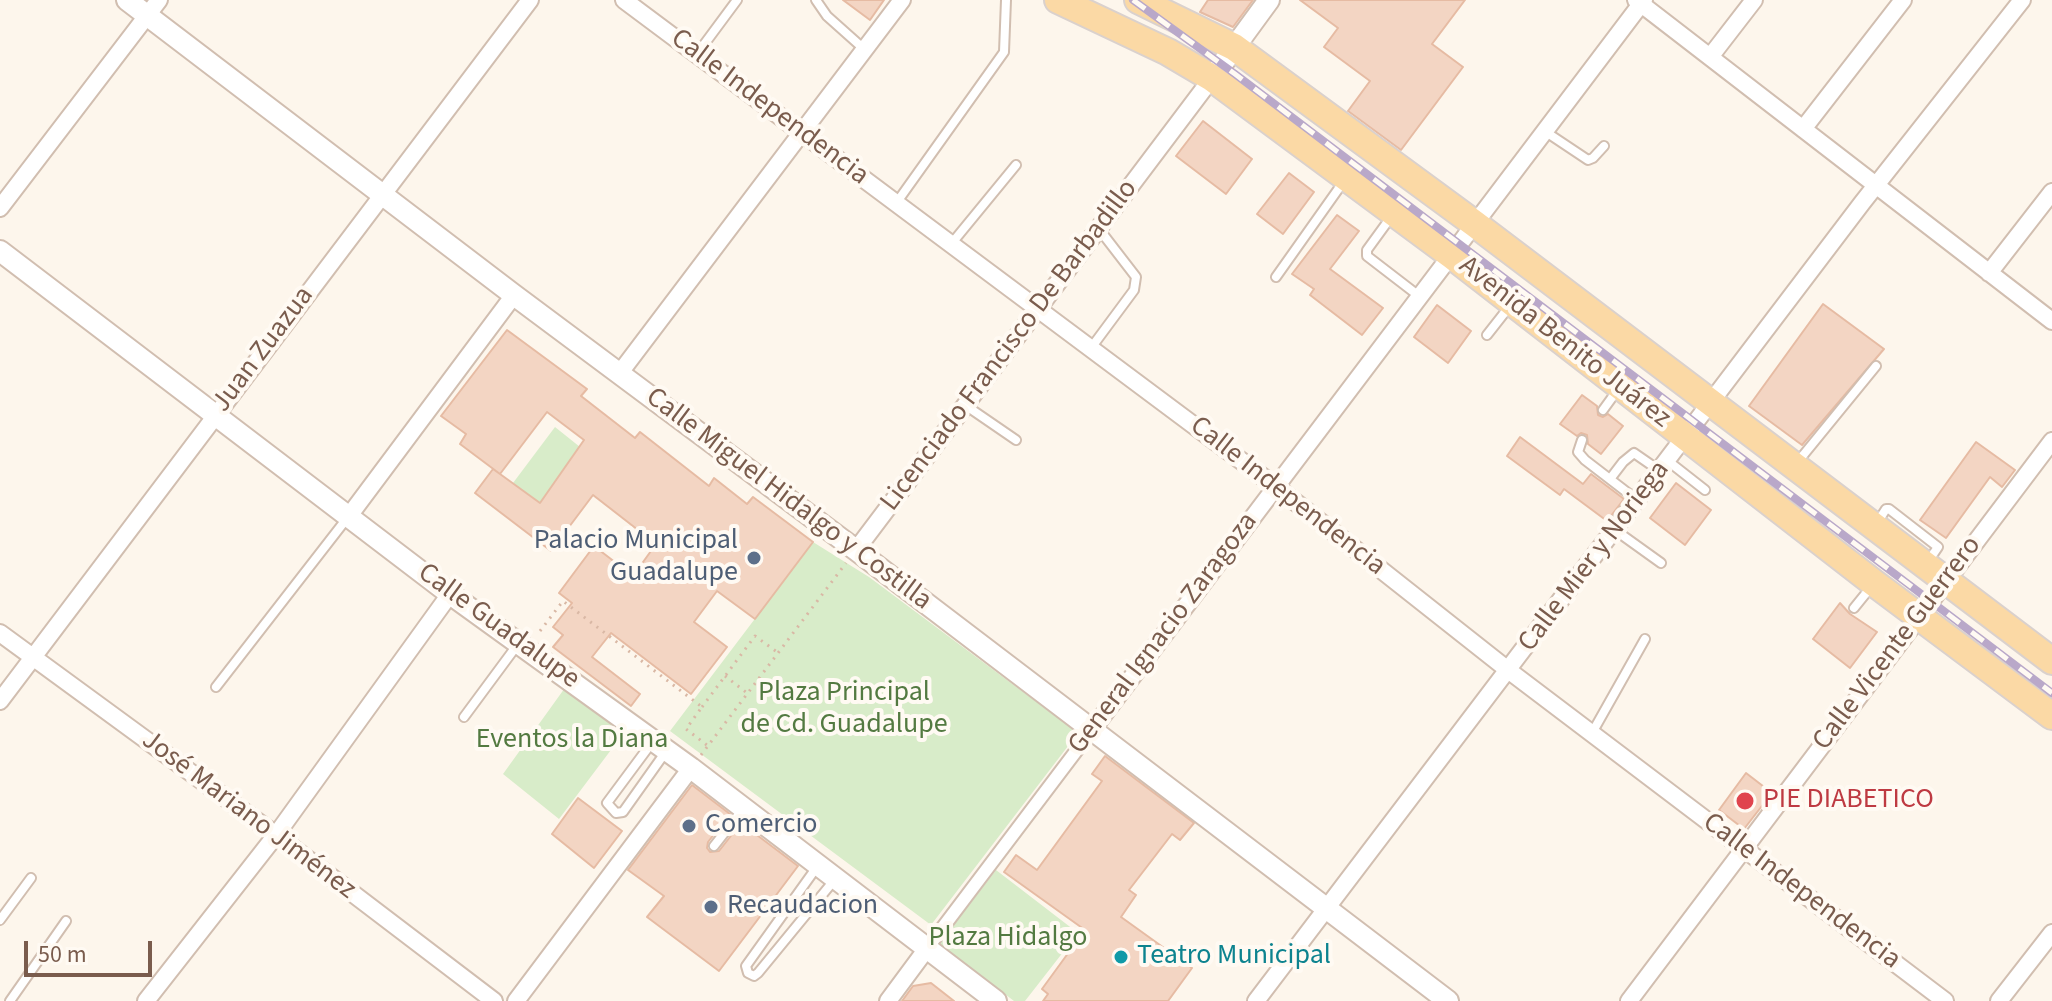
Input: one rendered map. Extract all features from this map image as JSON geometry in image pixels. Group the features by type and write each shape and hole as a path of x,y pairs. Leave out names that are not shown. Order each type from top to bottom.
{"main road":[{"name":"Avenida Benito Juárez","path":"1058,0 1168,52 1212,78 1451,255 1874,583 2052,716"},
{"name":"Avenida Benito Juárez","path":"1138,0 1234,47 1475,224 2052,661"}],"street":[{"name":"Calle Miguel Hidalgo y Costilla","path":"127,0 153,8 382,195 856,550 1448,1001"},
{"name":"Juan Zuazua","path":"0,701 530,0"},
{"name":"Calle Independencia","path":"624,0 1275,486 1508,670 1945,1001"},
{"path":"619,374 902,0"},
{"name":"Licenciado Francisco De Barbadillo","path":"856,550 1269,0"},
{"path":"1710,57 1754,0"},
{"path":"1803,129 1903,0"},
{"name":"Calle Mier y Noriega","path":"1256,1001 1876,185 2022,0"},
{"path":"1640,1 2052,321"},
{"name":"General Ignacio Zaragoza","path":"888,1001 1546,132 1640,1"},
{"path":"0,208 153,8"},
{"path":"1989,273 2052,192"},
{"name":"Calle Guadalupe","path":"0,251 450,594 691,768 996,1001"},
{"path":"349,516 514,295"},
{"name":"Calle Vicente Guerrero","path":"1629,1001 2052,441"},
{"path":"146,1001 276,835 450,594"},
{"name":"José Mariano Jiménez","path":"0,633 276,835 494,1001"},
{"path":"516,1001 691,768"},
{"path":"1999,1001 2052,933"}],"lane":[{"path":"697,54 737,0"},
{"path":"816,0 827,16 864,49"},
{"path":"897,202 1004,52 1006,0"},
{"path":"1546,132 1588,160 1604,146"},
{"path":"952,243 1016,165"},
{"path":"1276,277 1347,178"},
{"path":"1393,213 1367,250 1367,256 1419,296"},
{"path":"1091,348 1134,290 1136,277 1099,229"},
{"path":"1487,335 1511,303"},
{"path":"1794,467 1876,366"},
{"path":"1603,410 1620,387"},
{"path":"965,405 1016,440"},
{"path":"1582,440 1578,452 1638,501"},
{"path":"1610,479 1634,453 1705,490"},
{"path":"216,687 349,516"},
{"path":"1615,530 1661,563"},
{"path":"1854,608 1874,583"},
{"path":"1592,733 1645,639"},
{"path":"464,717 518,643"},
{"path":"660,745 623,812 616,813 607,803 660,745"},
{"path":"714,846 743,808"},
{"path":"819,864 746,966 748,973 754,976 758,973 836,877"},
{"path":"0,920 31,878"},
{"path":"10,1001 66,921"}],"path":[{"path":"691,768 856,550"},
{"path":"540,631 563,601 702,707"},
{"path":"708,746 686,729 755,636 778,653"},
{"path":"725,676 747,693"}],"green space":[{"path":"555,427 580,447 540,504 513,483"},
{"name":"Plaza Principal de Cd. Guadalupe","path":"813,542 869,577 1078,733 931,925 670,731"},
{"name":"Eventos la Diana","path":"567,685 626,730 559,819 503,774"},
{"name":"Plaza Hidalgo","path":"996,870 1078,933 1025,1001 1014,1001 939,944"}],"building":[{"path":"843,0 884,0 870,20"},
{"path":"1208,0 1253,0 1233,27 1200,12"},
{"path":"1300,0 1465,0 1432,44 1463,67 1401,150 1348,111 1370,81 1324,47 1338,28"},
{"path":"1203,121 1252,159 1226,194 1176,156"},
{"path":"1289,173 1314,192 1283,234 1257,214"},
{"path":"1337,215 1359,231 1330,269 1383,308 1362,335 1310,295 1314,289 1292,274"},
{"path":"1823,304 1884,349 1802,445 1749,406"},
{"path":"1437,305 1471,331 1448,363 1414,337"},
{"path":"507,330 587,389 581,396 635,438 640,432 709,486 714,478 747,504 753,497 813,542 755,619 717,591 694,622 727,647 691,694 611,633 592,657 640,694 631,706 553,647 563,635 553,627 572,603 559,593 594,546 633,576 656,544 593,495 551,551 475,493 493,469 500,474 460,444 466,434 441,416","holes":["547,412 584,440 540,503 500,474"]},
{"path":"1582,395 1597,406 1598,415 1603,417 1608,414 1623,426 1601,454 1588,444 1587,435 1581,433 1577,436 1560,424"},
{"path":"1520,437 1583,484 1591,474 1624,499 1607,521 1564,489 1560,495 1507,456"},
{"path":"1976,442 2015,470 2002,487 1990,477 1946,538 1920,520"},
{"path":"1676,483 1711,510 1685,545 1650,518"},
{"path":"1840,603 1850,614 1877,632 1850,668 1813,639"},
{"path":"1105,756 1194,823 1180,840 1172,834 1129,890 1136,895 1121,917 1192,968 1168,1001 1043,1001 1048,994 1042,989 1085,930 1004,872 1016,855 1037,870 1102,781 1092,774"},
{"name":"PIE DIABETICO","path":"1746,773 1772,793 1744,829 1719,810"},
{"name":"Recaudacion","path":"692,785 730,814 708,842 710,852 719,851 741,823 798,866 719,971 647,917 664,896 628,870"},
{"path":"578,798 622,831 594,868 552,834"},
{"path":"931,983 954,1001 902,1001 913,986"}],"railway":[{"path":"1133,0 2052,693"}],"place":[{"name":"Palacio Municipal Guadalupe","path":"754,558"},
{"name":"PIE DIABETICO","path":"1745,801"},
{"name":"Comercio","path":"689,826"},
{"name":"Recaudacion","path":"711,907"},
{"name":"Teatro Municipal","path":"1121,957"}]}
